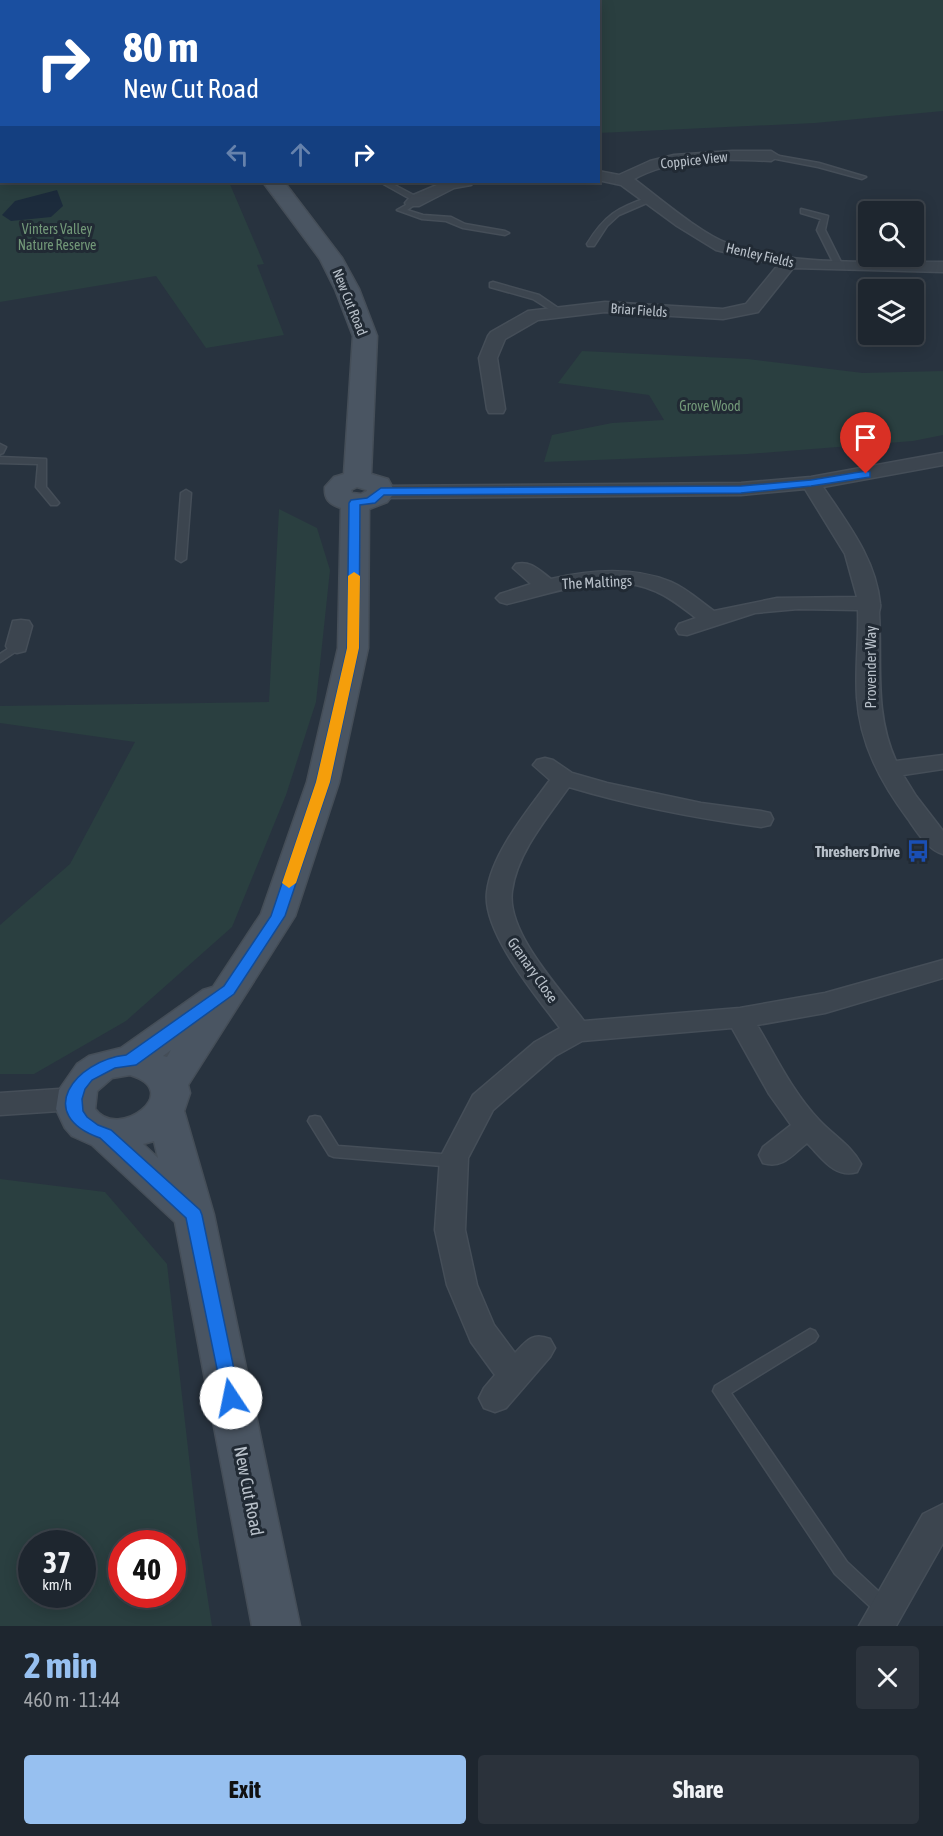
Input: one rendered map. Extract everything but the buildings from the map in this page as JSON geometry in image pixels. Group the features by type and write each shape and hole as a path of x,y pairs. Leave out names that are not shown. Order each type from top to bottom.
{"street":[{"name":"Coppice View","path":"621,180 635,170 661,162 705,156 771,156"},
{"name":"Henley Fields","path":"600,175 621,180 722,247 789,262 839,266 943,267"},
{"name":"New Cut Road","path":"106,1134 139,1131 154,1123 229,990 278,916 323,782 353,648 364,491 365,336 332,258 274,183"},
{"path":"415,201 458,183"},
{"name":"Briar Fields","path":"496,409 488,358 497,336 534,315 605,307 723,314 752,308 789,262"},
{"path":"364,491 741,489 811,483 943,459"},
{"name":"Provender Way","path":"811,483 860,564 870,604 869,714 877,743 889,770 916,816 943,846"},
{"name":"The Maltings","path":"523,568 545,585"},
{"name":"The Maltings","path":"507,598 545,585 629,578 657,584 710,618"},
{"path":"687,629 710,618 760,604 870,604"},
{"path":"889,770 943,762"},
{"name":"Granary Close","path":"577,1031 506,930 499,894 510,860 541,810 555,772 604,790 702,801 761,819"},
{"path":"539,1348 504,1387 462,1285 450,1230 454,1161 483,1103 545,1048 577,1031 740,1018 825,1003 943,969"},
{"name":"New Cut Road","path":"74,1099 78,1087 93,1072 114,1062 130,1061 229,990"},
{"path":"740,1018 779,1087 808,1127 847,1164"},
{"path":"130,1061 156,1067 168,1098"},
{"name":"New Cut Road","path":"168,1098 194,1215 276,1626"},
{"path":"0,1104 74,1099 75,1111 81,1121 92,1129 106,1134 194,1215"},
{"path":"773,1155 808,1127"},
{"path":"881,1618 935,1525 943,1520"}],"lane":[{"path":"771,156 819,165 862,177"},
{"path":"386,183 415,201 401,210 422,217 448,219 463,226 505,233"},
{"path":"591,244 606,220 619,210 652,199"},
{"path":"804,211 823,215 825,218 821,230 839,266"},
{"path":"493,285 527,291 539,296 560,312"},
{"path":"0,460 43,461 41,487 54,503"},
{"path":"181,559 186,493"},
{"path":"315,1121 334,1151 454,1161"},
{"path":"810,1336 721,1391 841,1568 881,1618"}],"green space":[{"path":"600,0 943,0 943,111 815,123 600,133"},
{"name":"Vinters Valley Nature Reserve","path":"0,183 229,183 264,264 257,265 284,335 206,348 156,276 0,302"},
{"name":"Grove Wood","path":"582,351 748,359 863,373 943,371 943,435 913,441 748,454 544,462 552,435 612,423 664,420 649,395 558,383"},
{"path":"279,509 317,528 330,570 316,702 286,795 232,927 126,1021 34,1074 0,1074 0,925 70,864 135,742 0,723 0,706 269,702"},
{"path":"0,1179 105,1192 167,1264 198,1536 212,1626 0,1626"}],"water":[{"path":"57,190 63,206 51,217 11,221 2,215 15,201"}],"slow traffic":[{"path":"289,883 323,782 353,648 354,576"}],"place":[{"name":"Threshers Drive","path":"918,851"}],"route":[{"path":"231,1398 194,1215 106,1134 92,1129 81,1121 75,1111 74,1099 78,1087 87,1076 114,1062 130,1061 229,990 278,916 323,782 353,648 355,503 371,501 381,492 741,489 811,483 866,474"}]}
